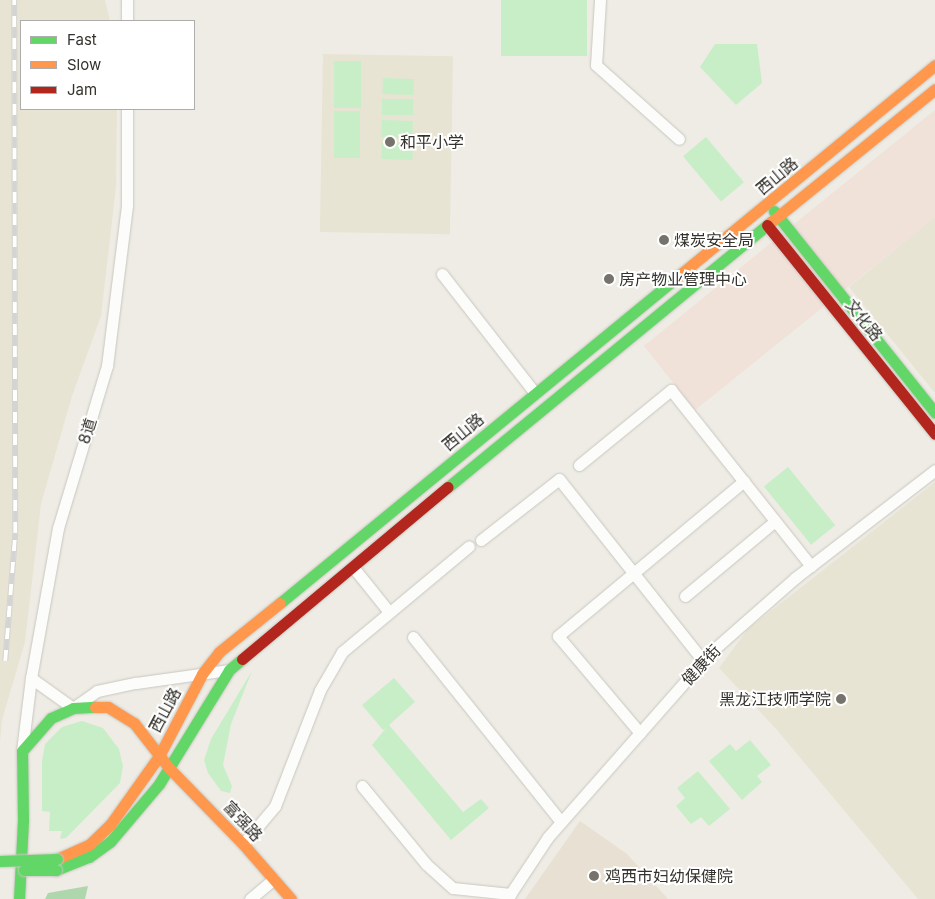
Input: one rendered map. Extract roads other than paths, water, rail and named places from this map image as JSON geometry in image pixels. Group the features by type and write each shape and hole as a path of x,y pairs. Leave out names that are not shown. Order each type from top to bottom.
{"main road":[{"name":"西山路","path":"56,865 90,844 110,825 159,756 202,674 219,652 322,570 935,65"},
{"name":"西山路","path":"56,865 89,857 110,842 169,768 229,670 633,332 778,218 935,89"},
{"name":"文化路","path":"768,204 935,413"},
{"path":"767,225 768,204"},
{"name":"文化路","path":"767,225 935,434"},
{"path":"18,899 23,820 22,751 51,718 73,708"},
{"name":"富强路","path":"73,708 108,708 134,724 169,768 243,844 291,899"},
{"path":"0,861 56,865"},
{"path":"0,870 56,865"}],"street":[{"path":"127,0 127,20"},
{"path":"600,0 596,65 679,138"},
{"name":"8道","path":"22,751 31,678 58,528 107,366 127,205 127,110"},
{"path":"442,274 535,393"},
{"path":"579,465 672,390 811,566"},
{"name":"健康街","path":"509,897 548,837 703,661 811,566 935,470"},
{"path":"481,540 559,478 703,661"},
{"path":"640,733 558,636 744,481"},
{"path":"686,596 775,521"},
{"path":"243,844 275,806 320,690 342,652 469,546"},
{"path":"353,567 389,612"},
{"path":"413,636 561,822"},
{"path":"31,678 73,708 97,691 229,670"},
{"path":"362,786 426,864 453,888 509,897"},
{"path":"250,899 274,879"}],"railway":[{"path":"5,661 15,533 14,0"}],"place":[{"name":"和平小学","path":"390,142"},
{"name":"煤炭安全局","path":"664,240"},
{"name":"房产物业管理中心","path":"609,279"},
{"name":"黑龙江技师学院","path":"841,699"},
{"name":"鸡西市妇幼保健院","path":"594,876"}]}
